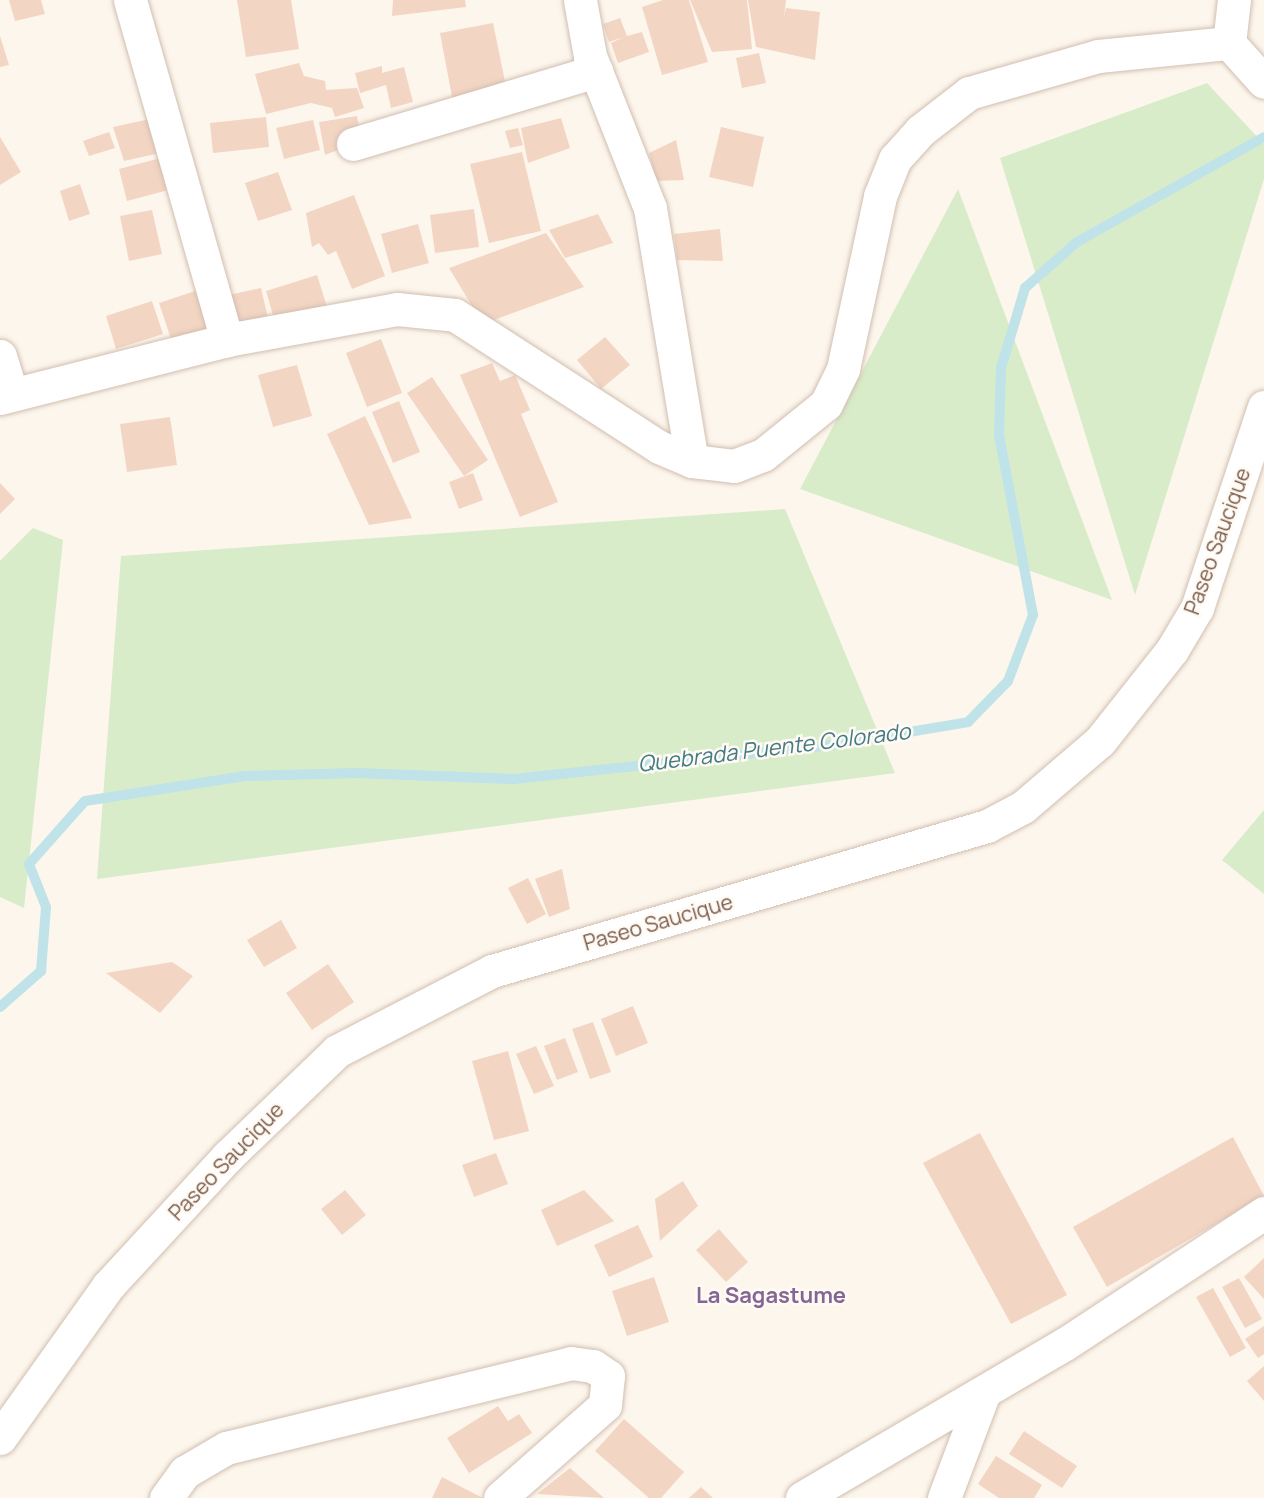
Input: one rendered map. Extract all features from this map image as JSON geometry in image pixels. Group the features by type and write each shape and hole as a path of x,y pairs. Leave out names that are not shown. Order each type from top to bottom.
{"street":[{"path":"130,0 227,340"},
{"path":"580,0 596,71 650,208 692,461"},
{"path":"1234,0 1229,43 1264,82"},
{"path":"0,356 6,395 227,340 397,309 454,315 659,447 692,461 734,466 763,455 826,405 843,369 880,196 895,159 920,131 969,93 1098,57 1229,43"},
{"path":"354,144 596,71"},
{"name":"Paseo Saucique","path":"0,1438 108,1286 228,1156 337,1051 492,971 987,826 1023,807 1100,741 1172,650 1197,608 1264,407"},
{"path":"802,1498 984,1392 1264,1214"},
{"path":"166,1498 185,1472 226,1448 571,1363 593,1366 608,1376 605,1405 500,1498"},
{"path":"944,1498 984,1392"}],"green space":[{"path":"1207,83 1264,144 1264,179 1135,595 1000,158"},
{"path":"958,189 1112,600 800,489"},
{"path":"785,509 895,773 97,879 121,556"},
{"path":"33,528 63,540 24,908 0,897 0,561"},
{"path":"1264,810 1264,894 1222,860"}],"building":[{"path":"9,0 41,0 45,14 15,21"},
{"path":"237,0 291,0 299,49 246,57"},
{"path":"393,0 465,0 466,7 392,16"},
{"path":"663,0 689,0 708,62 662,75 642,7"},
{"path":"690,0 747,0 752,49 712,52"},
{"path":"748,0 786,0 784,17 786,8 820,12 815,60 756,47"},
{"path":"620,18 627,36 642,32 649,52 618,63 611,43 624,37 609,42 603,24"},
{"path":"493,23 507,91 453,102 440,33"},
{"path":"0,36 9,65 0,67"},
{"path":"759,53 766,83 742,88 736,58"},
{"path":"299,63 304,76 325,81 326,90 357,88 364,108 335,117 332,108 311,103 266,114 255,74"},
{"path":"382,66 382,73 404,67 413,102 391,108 386,85 360,93 355,73"},
{"path":"357,116 361,141 325,155 319,122"},
{"path":"266,117 269,147 213,153 210,123"},
{"path":"561,118 570,148 528,163 521,128"},
{"path":"150,119 160,153 124,161 113,127"},
{"path":"313,120 320,150 284,159 276,128"},
{"path":"721,127 764,137 753,187 709,177"},
{"path":"518,128 523,145 510,148 505,131"},
{"path":"109,132 115,148 89,156 83,141"},
{"path":"0,137 21,172 0,185"},
{"path":"676,140 684,180 656,181 649,153"},
{"path":"522,152 541,231 489,243 470,164"},
{"path":"164,157 172,189 127,201 119,169"},
{"path":"278,172 292,210 258,221 245,183"},
{"path":"80,184 90,214 69,221 60,191"},
{"path":"354,195 385,276 352,289 336,251 328,255 319,243 312,247 306,213"},
{"path":"474,209 479,247 435,253 430,215"},
{"path":"152,210 162,254 129,261 120,216"},
{"path":"598,214 613,243 565,258 549,230"},
{"path":"418,224 429,263 392,273 381,234"},
{"path":"720,229 723,261 677,260 674,234"},
{"path":"546,233 584,287 483,324 449,268"},
{"path":"317,275 327,307 275,322 266,291"},
{"path":"261,288 268,318 227,327 220,297"},
{"path":"198,290 212,328 172,342 159,303"},
{"path":"152,301 163,334 116,349 106,316"},
{"path":"605,337 630,365 601,389 577,360"},
{"path":"381,339 402,393 367,407 346,353"},
{"path":"492,363 500,381 515,375 530,410 521,414 558,502 520,517 460,375"},
{"path":"297,365 312,416 273,427 258,375"},
{"path":"432,377 488,460 464,476 407,393"},
{"path":"399,401 420,452 393,463 372,412"},
{"path":"365,416 412,518 369,525 327,434"},
{"path":"170,417 177,465 127,472 120,424"},
{"path":"473,473 483,500 459,509 449,482"},
{"path":"0,483 15,499 0,514"},
{"path":"562,869 570,909 549,917 535,879"},
{"path":"528,878 546,914 527,924 508,888"},
{"path":"281,920 297,948 264,967 247,940"},
{"path":"172,962 193,976 160,1013 106,973"},
{"path":"328,964 354,1002 312,1030 286,993"},
{"path":"633,1006 648,1043 616,1056 601,1019"},
{"path":"593,1022 611,1072 590,1079 572,1029"},
{"path":"565,1038 578,1072 557,1080 544,1046"},
{"path":"536,1046 554,1086 534,1094 516,1054"},
{"path":"508,1051 529,1131 494,1140 472,1061"},
{"path":"980,1133 1067,1295 1011,1324 923,1163"},
{"path":"1233,1137 1264,1196 1107,1287 1073,1227"},
{"path":"496,1153 508,1184 474,1197 462,1165"},
{"path":"683,1181 698,1206 660,1241 655,1199"},
{"path":"345,1190 366,1215 342,1235 321,1209"},
{"path":"584,1190 614,1221 557,1246 541,1210"},
{"path":"638,1225 653,1257 609,1277 594,1245"},
{"path":"719,1229 748,1262 726,1282 696,1250"},
{"path":"1264,1258 1264,1299 1244,1277"},
{"path":"654,1277 669,1322 627,1336 612,1291"},
{"path":"1239,1278 1262,1319 1245,1328 1222,1287"},
{"path":"1213,1288 1246,1348 1230,1357 1196,1297"},
{"path":"1264,1326 1264,1354 1258,1358 1245,1339"},
{"path":"1264,1366 1264,1401 1247,1381"},
{"path":"498,1406 508,1421 519,1414 532,1433 469,1473 447,1438"},
{"path":"624,1419 684,1472 661,1498 649,1498 595,1451"},
{"path":"1024,1431 1077,1466 1062,1488 1009,1454"},
{"path":"996,1456 1042,1485 1034,1498 999,1498 978,1484"},
{"path":"570,1468 604,1498 537,1494"},
{"path":"442,1477 483,1498 432,1498"},
{"path":"701,1487 713,1498 689,1498"}],"waterway":[{"name":"Quebrada Puente Colorado","path":"0,1007 41,971 46,907 29,864 85,801 245,776 357,773 514,779 831,745 968,722 1008,681 1033,615 999,435 1001,368 1025,288 1077,242 1264,137"}],"district":[{"name":"La Sagastume","path":"771,1296"}]}
